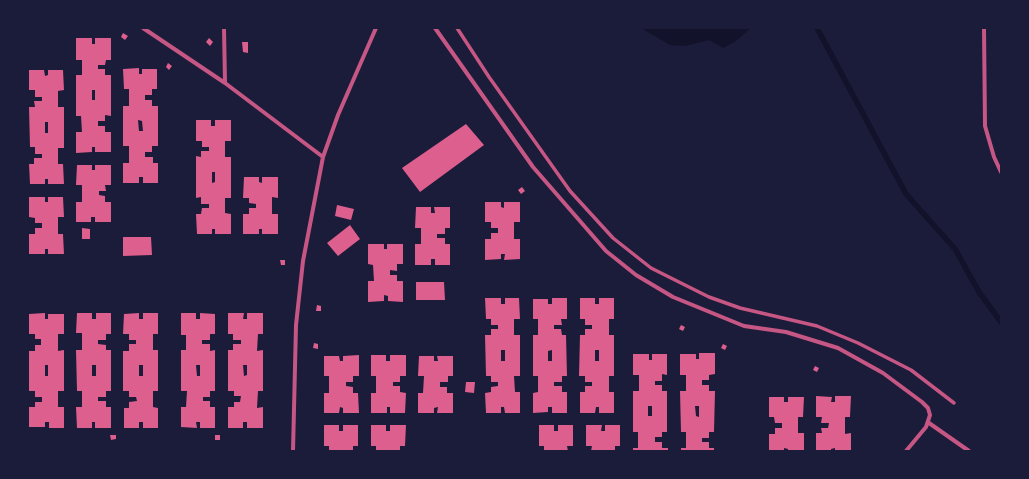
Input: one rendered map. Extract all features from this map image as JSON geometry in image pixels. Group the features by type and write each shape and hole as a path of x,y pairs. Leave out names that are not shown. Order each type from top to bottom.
{"street":[{"path":"143,28 225,83 323,157"},
{"path":"224,28 225,83"},
{"path":"293,451 296,324 303,261 323,157 344,100 376,28"},
{"path":"434,28 543,179 606,251 636,274 673,297 744,326 786,332 838,348 883,373 906,389 928,408 930,415 929,423 906,451"},
{"path":"457,28 489,77 570,191 613,238 651,268 708,297 740,308 817,326 858,343 911,370 954,403"},
{"path":"984,28 984,126 994,157 1001,172"},
{"path":"929,423 969,451"}],"shaded area":[{"path":"641,28 751,28 736,41 723,48 709,40 685,46 670,45"}],"building":[{"path":"123,33 128,36 125,40 121,37"},
{"path":"76,38 92,38 92,44 95,44 95,38 111,38 111,60 106,60 105,65 98,65 98,69 105,69 105,75 111,75 111,116 105,115 105,121 98,121 98,126 105,126 105,132 111,132 111,152 95,152 95,147 92,147 92,152 76,153 76,132 82,132 81,116 76,116 76,75 82,75 82,60 76,60","holes":["92,90 95,90 95,100 92,100"]},
{"path":"209,38 213,42 210,46 206,42"},
{"path":"242,42 248,42 248,53 243,52"},
{"path":"168,63 172,66 169,70 166,67"},
{"path":"139,68 139,74 142,74 142,69 157,69 157,89 152,89 152,95 145,95 145,100 152,100 152,106 158,106 158,146 152,146 152,152 145,152 145,157 153,157 153,163 158,163 158,183 143,183 143,177 139,177 139,183 123,183 123,163 129,163 129,146 123,146 123,106 129,106 129,89 124,89 123,69","holes":["138,120 142,121 143,131 139,131"]},
{"path":"29,70 44,70 45,76 48,75 48,70 63,70 64,90 58,91 58,107 64,107 64,148 58,148 58,164 63,164 64,184 48,184 48,179 45,179 45,184 30,184 29,164 34,164 34,158 42,158 42,154 35,154 35,147 30,147 29,107 35,107 34,101 42,101 42,97 35,97 35,90 29,90","holes":["45,122 48,122 48,133 45,133"]},
{"path":"196,120 211,120 211,126 215,126 215,120 231,120 231,141 225,141 225,157 231,157 231,198 225,198 225,213 231,214 231,234 215,234 215,229 212,229 212,234 197,234 196,214 201,214 202,208 209,208 209,204 201,204 201,197 196,198 196,156 201,157 201,151 209,151 209,147 202,147 202,141 196,141","holes":["212,172 215,172 215,182 212,183"]},
{"path":"466,124 484,145 420,192 402,168"},
{"path":"77,165 92,165 92,170 95,170 95,165 111,165 111,185 105,185 106,191 99,191 99,195 105,196 105,202 111,202 111,222 95,222 95,217 91,217 91,222 76,222 76,202 82,202 82,185 76,185"},
{"path":"244,177 259,177 259,182 262,183 262,177 278,177 278,198 272,197 272,214 278,214 278,234 262,234 262,229 259,229 259,234 243,234 243,214 249,214 249,208 256,208 256,204 249,203 249,198 243,198"},
{"path":"522,187 525,191 521,194 518,190"},
{"path":"29,197 45,197 45,202 48,202 48,197 63,197 64,217 58,217 58,234 63,234 64,254 48,254 48,249 45,249 45,254 29,254 29,234 35,234 35,228 42,228 42,223 35,223 35,218 29,217"},
{"path":"485,202 501,202 501,207 504,208 504,202 520,202 520,222 514,222 514,239 520,239 520,259 504,260 505,254 501,254 501,259 485,260 485,239 491,239 491,233 498,233 498,228 491,228 491,222 485,222"},
{"path":"337,205 354,209 351,220 335,216"},
{"path":"416,207 431,207 431,213 435,213 434,207 450,207 450,228 445,228 445,234 437,234 437,238 445,238 445,244 450,244 450,265 435,265 435,259 431,259 431,265 415,265 415,244 421,244 421,228 415,228"},
{"path":"350,225 360,239 338,256 327,243"},
{"path":"82,228 90,229 90,239 82,239"},
{"path":"123,237 151,237 152,255 123,256"},
{"path":"368,244 384,244 384,249 387,249 387,244 403,244 403,264 397,264 397,271 390,270 390,275 397,275 397,281 403,281 403,302 388,301 388,296 384,295 384,301 368,302 368,281 374,281 373,265 368,264"},
{"path":"280,260 285,260 285,265 281,265"},
{"path":"416,282 444,282 445,300 416,300"},
{"path":"485,298 501,298 501,304 505,304 505,298 519,298 520,319 514,319 514,335 520,335 520,376 514,376 515,392 520,392 520,413 505,413 504,407 501,407 501,413 486,413 485,393 491,392 491,387 498,386 498,382 491,382 491,376 486,376 485,335 491,335 491,329 498,329 498,325 491,325 491,319 486,319","holes":["501,350 505,350 505,361 501,361"]},
{"path":"552,298 567,298 567,319 561,319 562,325 554,325 554,329 561,329 562,335 566,335 567,376 562,376 562,382 554,382 554,386 562,386 562,392 567,392 567,413 552,413 552,407 548,407 548,412 533,413 533,393 538,392 538,376 533,376 533,335 538,335 538,319 533,319 533,299 548,299 548,304 552,304","holes":["552,350 552,361 548,361 548,351"]},
{"path":"580,298 595,298 595,304 599,304 599,298 614,298 614,319 609,319 609,335 614,335 614,376 609,376 609,392 614,392 614,413 599,413 599,407 596,407 595,413 580,413 580,392 585,392 585,386 592,386 592,382 585,382 585,376 579,376 580,335 585,335 585,329 592,329 592,325 585,325 585,319 580,319","holes":["595,350 599,350 599,361 595,361"]},
{"path":"317,305 321,306 321,311 316,311"},
{"path":"45,313 45,319 48,319 48,314 64,314 64,334 58,334 58,351 64,350 64,391 58,391 58,407 64,407 64,428 49,428 49,422 45,422 45,427 29,427 29,407 35,407 35,402 42,402 42,397 35,397 35,391 29,391 29,351 35,351 35,345 41,345 41,339 35,339 35,334 29,334 29,314","holes":["45,365 48,365 48,376 45,376"]},
{"path":"77,313 92,313 92,319 96,319 96,313 111,313 111,334 106,334 106,340 98,340 98,344 106,345 106,350 111,350 111,391 106,391 106,397 98,397 98,401 106,401 106,407 111,407 111,428 95,428 95,422 92,422 92,428 77,428 76,407 82,407 82,391 77,391 76,350 82,350 82,333 76,333","holes":["92,365 96,365 96,376 92,376"]},
{"path":"139,313 139,319 143,319 143,313 158,313 158,334 153,334 153,350 158,350 158,391 153,391 153,407 158,408 158,428 143,428 143,422 139,422 139,428 124,428 124,408 129,408 129,402 137,401 136,397 129,397 129,391 123,391 123,351 129,351 129,344 136,344 136,340 129,340 129,334 123,334 124,314","holes":["139,365 143,365 143,376 139,376"]},
{"path":"181,313 196,313 196,319 200,319 200,313 215,314 215,334 210,334 210,340 202,340 202,344 210,344 210,351 215,350 215,391 210,391 210,397 203,397 203,401 210,401 210,407 215,407 215,428 200,428 200,422 196,422 197,428 181,427 181,407 186,407 187,391 181,391 181,350 186,350 186,335 181,335","holes":["196,365 200,365 200,376 197,376"]},
{"path":"228,313 244,313 243,319 247,319 247,313 263,313 263,334 258,334 257,351 263,350 263,391 258,391 257,408 263,407 263,428 247,428 247,422 243,422 243,428 228,428 228,407 234,407 234,402 240,402 241,396 234,396 234,391 228,391 228,350 233,350 233,344 241,344 241,340 233,340 233,334 228,334","holes":["243,365 247,365 247,375 244,376"]},
{"path":"681,325 685,327 683,331 679,329"},
{"path":"314,343 318,344 318,349 313,348"},
{"path":"723,344 727,346 725,350 721,348"},
{"path":"699,353 715,353 715,374 709,375 709,380 702,380 702,385 709,385 709,391 715,391 714,432 709,432 709,438 702,438 702,442 709,442 709,448 714,448 714,451 681,451 681,448 686,448 686,432 681,432 680,391 686,391 686,375 680,375 680,354 696,354 696,359 699,359","holes":["695,406 699,406 699,417 696,416"]},
{"path":"633,354 649,354 649,360 652,360 652,354 667,354 667,375 662,374 662,381 655,381 655,385 662,385 662,391 667,391 667,432 662,432 662,437 655,437 655,442 662,442 662,448 668,448 668,451 633,451 633,448 638,448 638,432 633,432 633,391 639,391 639,375 633,375","holes":["648,406 652,406 652,416 648,416"]},
{"path":"359,355 359,376 353,376 353,382 346,382 346,386 353,387 353,393 358,393 359,413 343,413 343,408 340,407 339,413 324,413 324,393 329,393 329,376 324,376 324,356 339,356 340,361 343,361 343,356"},
{"path":"371,355 386,355 386,361 390,361 390,355 406,355 406,376 400,376 400,382 393,382 393,386 400,386 400,392 406,393 405,413 390,413 390,407 387,407 387,413 371,413 371,393 376,393 376,376 371,376"},
{"path":"419,356 434,356 434,361 438,361 437,356 453,356 453,376 448,376 448,382 440,382 440,387 447,387 447,393 453,393 453,413 437,413 438,407 434,408 434,413 418,413 418,393 423,393 424,376 418,376"},
{"path":"815,366 819,368 817,372 813,370"},
{"path":"466,382 475,382 474,393 465,392"},
{"path":"816,396 832,397 831,402 835,402 835,396 851,396 850,417 845,417 845,434 851,433 851,451 835,451 835,448 831,449 831,451 816,451 816,433 822,433 821,428 828,428 829,423 821,423 822,417 816,417"},
{"path":"769,397 784,397 784,402 788,402 788,397 804,397 803,417 798,417 798,433 804,433 804,451 788,451 788,449 784,448 784,451 769,451 769,434 775,434 775,428 782,428 782,423 775,423 774,417 769,417"},
{"path":"324,425 339,425 339,431 343,431 343,425 358,425 358,446 353,446 353,451 329,451 329,446 324,446"},
{"path":"371,425 386,425 386,431 390,431 390,425 406,425 405,446 400,446 400,451 376,451 376,446 371,446"},
{"path":"539,425 554,425 554,431 558,431 558,425 573,425 573,446 567,446 568,451 544,451 544,446 539,446"},
{"path":"586,425 602,425 601,431 605,431 605,425 620,425 620,446 615,446 615,451 591,451 592,446 586,446"},
{"path":"110,435 116,435 116,439 111,440"},
{"path":"215,435 220,435 220,440 215,440"}],"waterway":[{"path":"817,28 906,194 955,249 979,292 1001,322"}]}
